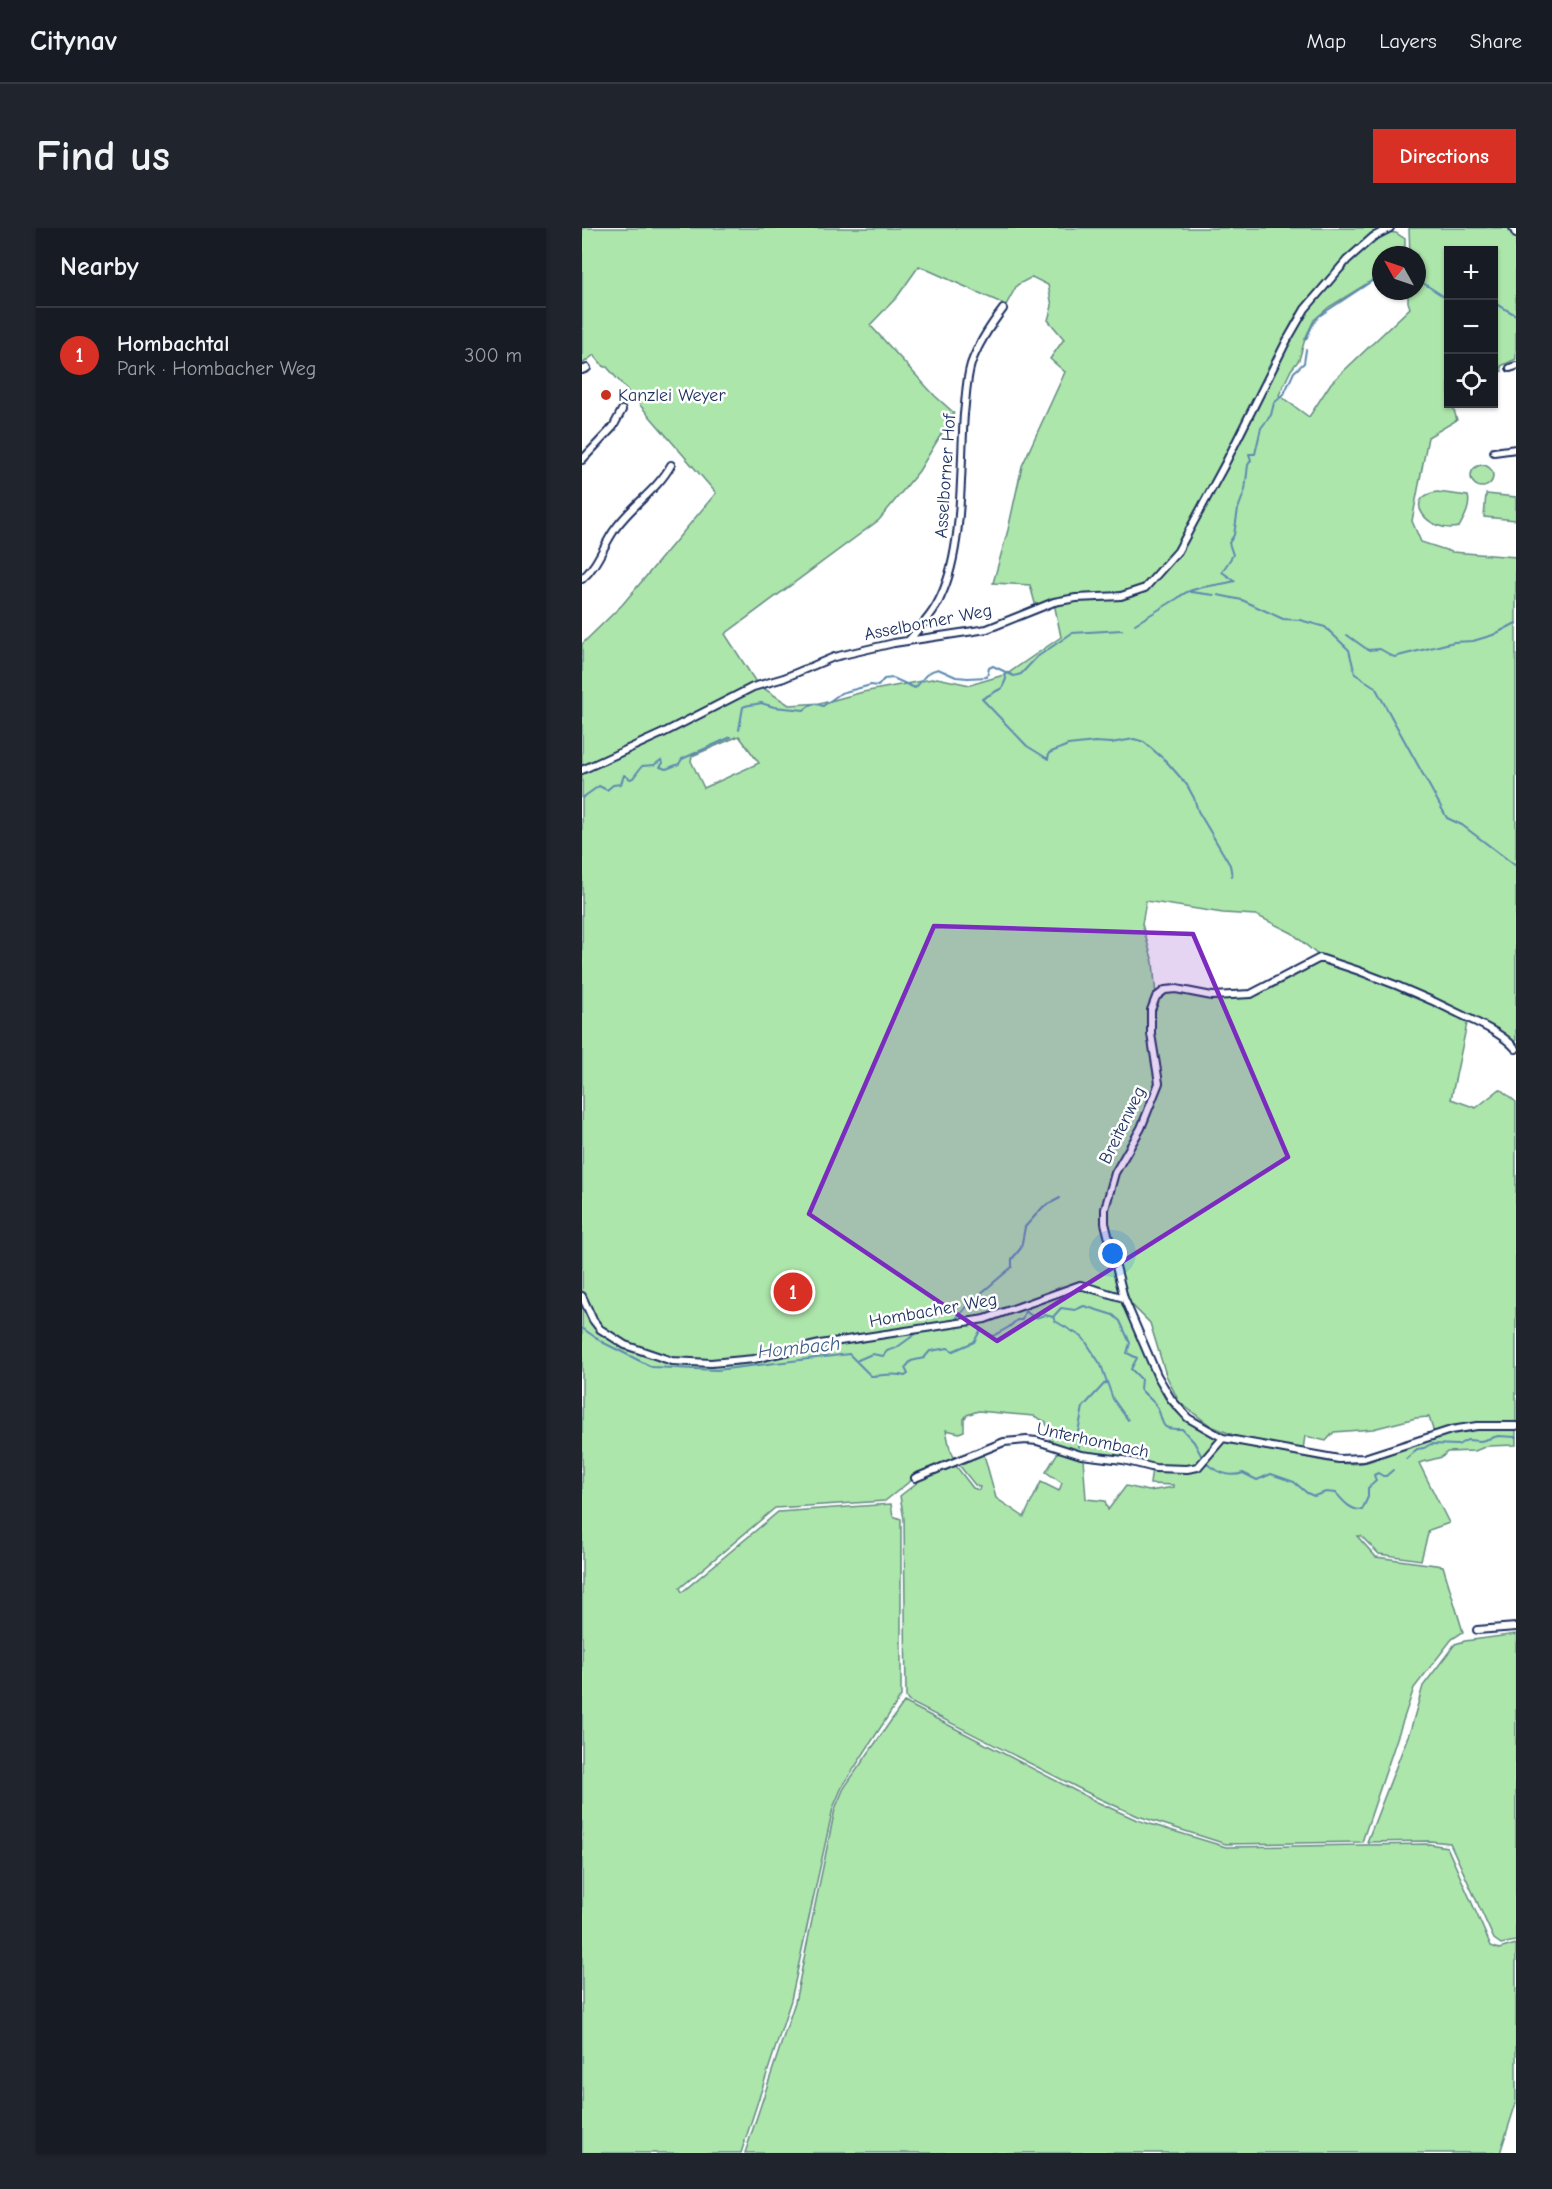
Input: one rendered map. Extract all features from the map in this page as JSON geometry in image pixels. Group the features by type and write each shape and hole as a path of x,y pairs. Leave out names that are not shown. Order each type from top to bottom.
{"street":[{"name":"Asselborner Weg","path":"582,770 663,734 753,687 784,678 834,657 871,647 987,629 1054,602 1076,598 1122,596 1145,588 1178,551 1299,318 1347,260 1373,237 1390,228"},
{"path":"1513,228 1516,234"},
{"name":"Asselborner Hof","path":"909,641 930,617 942,596 950,572 955,543 965,398 970,366 979,345 1003,309"},
{"path":"582,460 613,427 622,410"},
{"path":"1494,452 1516,449"},
{"path":"582,579 592,570 613,532 664,477 671,465"},
{"name":"Breitenweg","path":"1124,1298 1108,1238 1105,1209 1115,1173 1141,1128 1159,1083 1151,1034 1150,1010 1156,997 1165,990 1176,989 1212,996 1251,994 1320,958 1380,977 1490,1029 1516,1048"},
{"name":"Hombacher Weg","path":"582,1296 593,1320 600,1329 618,1341 639,1351 672,1361 711,1363 754,1359 820,1344 985,1319 1080,1285 1124,1298"},
{"path":"1124,1298 1157,1375 1171,1399 1188,1418 1223,1438 1339,1459 1352,1459 1364,1458 1451,1430 1477,1426 1516,1425"},
{"name":"Unterhombach","path":"915,1478 1004,1442 1027,1440 1081,1455 1123,1460 1155,1468 1187,1469 1198,1467 1223,1438"},
{"path":"1477,1630 1516,1627"}],"highlighted area":[{"path":"934,926 1193,934 1288,1157 997,1341 809,1214"}],"green space":[{"path":"582,228 1383,228 1372,234 1347,257 1296,315 1177,550 1145,586 1121,594 1076,596 1053,600 1036,607 1030,585 993,583 1008,530 1022,466 1065,372 1050,359 1064,339 1048,320 1052,306 1048,285 1032,277 1017,285 1006,305 919,266 897,297 870,325 935,396 954,413 919,471 879,520 725,634 757,684 789,705 823,703 863,692 937,678 970,685 1007,674 1061,637 1054,603 1120,598 1146,589 1179,552 1255,412 1301,319 1348,264 1375,239 1386,232 1396,233 1405,239 1405,246 1372,246 1372,281 1329,307 1314,320 1299,360 1291,370 1279,395 1309,417 1331,383 1410,308 1408,300 1426,300 1426,246 1410,246 1409,228 1512,228 1516,236 1516,359 1501,366 1502,371 1498,373 1498,246 1444,246 1444,408 1453,408 1457,420 1428,437 1412,521 1421,542 1452,552 1516,557 1516,1046 1462,1014 1381,976 1319,956 1292,933 1256,915 1223,913 1146,901 1142,924 1153,962 1156,996 1149,1010 1157,1084 1139,1127 1113,1173 1103,1208 1106,1239 1123,1297 1082,1281 1005,1309 1007,1315 1071,1291 1096,1291 1114,1297 1127,1309 1136,1324 1156,1381 1172,1407 1207,1433 1244,1446 1328,1462 1354,1464 1377,1459 1445,1434 1480,1429 1516,1428 1516,1445 1487,1446 1475,1451 1447,1452 1442,1457 1419,1463 1449,1523 1429,1530 1421,1560 1379,1554 1361,1536 1357,1536 1376,1557 1443,1566 1463,1632 1452,1639 1414,1688 1362,1842 1226,1844 1138,1816 908,1701 906,1697 904,1519 900,1496 923,1478 950,1464 910,1478 914,1478 885,1501 775,1508 680,1588 682,1592 778,1512 891,1504 893,1516 901,1519 901,1696 842,1787 833,1808 791,2000 741,2153 582,2153 582,644 622,605 716,493 594,355 582,364","holes":["739,736 759,763 704,788 691,761 692,756","978,1411 1034,1416 1046,1422 1051,1445 1071,1453 1116,1457 1152,1468 1150,1484 1174,1485 1174,1487 1149,1491 1126,1486 1108,1510 1105,1501 1086,1499 1083,1458 1058,1452 1046,1472 1062,1483 1059,1491 1041,1482 1024,1517 996,1498 983,1451 960,1460 959,1465 975,1485 980,1487 979,1490 973,1488 956,1466 951,1464 956,1461 950,1449 946,1430 959,1433 964,1431 964,1419 967,1415"]},
{"path":"1482,465 1490,468 1493,476 1490,484 1482,487 1474,484 1471,476 1474,468"},
{"path":"1437,492 1468,496 1468,508 1459,527 1447,528 1437,525 1422,514 1421,501 1426,495"},
{"path":"1486,494 1516,497 1516,520 1484,517"},
{"path":"1319,960 1380,979 1468,1019 1451,1099 1476,1108 1500,1089 1516,1102 1516,1423 1449,1427 1434,1433 1429,1417 1416,1418 1373,1429 1334,1432 1326,1441 1305,1436 1303,1450 1248,1441 1211,1426 1179,1402 1166,1375 1150,1323 1127,1300 1108,1223 1108,1210 1117,1174 1160,1084 1152,1034 1151,1010 1157,998 1165,992 1175,990 1212,997 1251,995"},
{"path":"1516,1634 1516,1941 1501,1944 1494,1939 1450,1843 1367,1842 1411,1728 1423,1686 1455,1644"},
{"path":"904,1702 1097,1802 1137,1820 1226,1847 1429,1844 1447,1847 1491,1946 1499,1949 1516,1944 1516,2103 1500,2153 745,2153 795,2002 835,1809 844,1788"}],"waterway":[{"path":"1306,339 1319,316 1372,281"},
{"path":"1426,285 1444,297"},
{"path":"1498,305 1516,315"},
{"path":"1135,624 1183,594 1235,581 1222,572 1233,555 1229,543 1234,535 1238,509 1245,490 1248,465 1251,460 1249,454 1255,454 1261,428 1271,415 1274,403 1284,394 1294,372 1304,363 1306,350"},
{"path":"1191,592 1214,595"},
{"path":"1218,595 1242,600 1283,619 1300,620 1325,627 1349,650 1355,674 1375,687 1447,818 1462,825 1516,866"},
{"path":"1347,635 1368,650 1380,649 1394,657 1454,642 1473,641 1493,635 1516,623"},
{"path":"739,730 743,707 747,705 761,703 774,707 804,710 813,704 823,706 841,693 871,685 878,686 884,679 893,678 915,688 927,674 938,669 956,677 987,677 989,668 993,666 1014,676 1021,674 1037,657 1072,633 1122,630"},
{"path":"1005,672 1006,679 1002,688 982,699 1027,746 1048,759 1049,753 1068,745 1111,743 1134,739 1144,742 1166,761 1187,785 1198,811 1230,865 1232,876"},
{"path":"582,798 599,786 607,790 613,785 621,784 624,775 630,779 633,778 642,766 654,765 661,760 663,763 660,767 666,769 679,764 682,759 731,737"},
{"path":"953,1322 973,1300 1012,1267 1012,1259 1021,1248 1025,1227 1043,1207 1060,1198"},
{"name":"Hombach","path":"582,1328 602,1342 652,1367 717,1370 849,1354 871,1376 893,1374 905,1376 908,1374 905,1368 911,1361 924,1358 930,1351 948,1348 953,1351 974,1342 981,1329 993,1336 1017,1320 1022,1320 1025,1311 1035,1318 1045,1315 1053,1317 1061,1308 1075,1310 1084,1306 1113,1315 1120,1321 1130,1343 1127,1353 1137,1358 1131,1369 1141,1379 1140,1389 1156,1405 1165,1427 1182,1429 1194,1442 1202,1457"},
{"path":"1053,1317 1055,1321 1082,1337 1086,1342 1101,1365 1113,1399 1128,1420"},
{"path":"858,1360 872,1354 883,1356 887,1351 896,1348 917,1333"},
{"path":"1079,1447 1077,1437 1083,1407 1106,1382"},
{"name":"Hombach","path":"1406,1459 1417,1449 1431,1444 1458,1445 1467,1440 1481,1441 1498,1436 1516,1437"},
{"name":"Hombach","path":"1206,1463 1223,1473 1233,1475 1243,1473 1257,1480 1271,1474 1294,1482 1314,1496 1326,1492 1336,1493 1351,1507 1358,1510 1362,1510 1368,1497 1368,1488 1376,1481 1374,1475 1378,1473 1386,1476 1393,1470"}],"place":[{"name":"Kanzlei Weyer","path":"606,395"},
{"name":"Hombachtal","path":"793,1292"}]}
